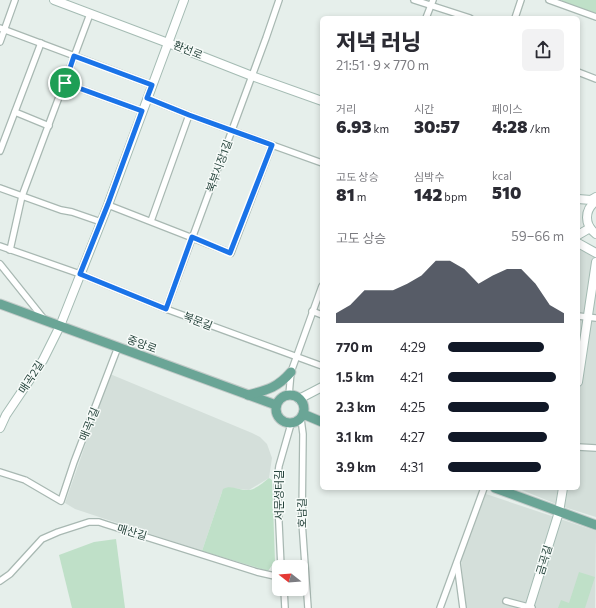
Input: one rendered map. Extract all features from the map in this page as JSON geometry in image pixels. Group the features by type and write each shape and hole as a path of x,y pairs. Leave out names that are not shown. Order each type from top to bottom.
{"main road":[{"name":"중앙로","path":"0,304 276,405"},
{"path":"248,396 276,386 291,372"},
{"path":"289,395 299,399 303,403 304,408 302,416 296,422 291,424 280,420 277,416 276,410 276,405 279,400 289,395"},
{"path":"302,416 320,421"},
{"path":"500,490 596,525"}],"street":[{"path":"0,42 2,28 15,0"},
{"name":"환선로","path":"54,0 252,76 320,100"},
{"name":"매곡2길","path":"0,428 6,415 43,360 60,326 108,204 184,0"},
{"name":"북부시장1길","path":"166,309 279,0"},
{"path":"414,0 432,3 465,16"},
{"path":"516,16 521,0"},
{"path":"549,0 596,17"},
{"path":"427,16 432,3"},
{"path":"10,250 22,196 90,14"},
{"path":"2,28 152,85"},
{"path":"0,151 41,43"},
{"path":"580,73 596,79"},
{"path":"65,83 142,111"},
{"path":"147,98 189,115 320,162"},
{"path":"15,112 49,126"},
{"path":"150,221 189,115"},
{"path":"108,204 230,253 272,145"},
{"path":"0,188 61,210 72,212 101,222"},
{"path":"580,200 591,200 596,197"},
{"path":"580,200 593,203 586,217 593,231 580,234"},
{"path":"580,244 596,253"},
{"name":"북문길","path":"0,246 80,274 166,309 320,365"},
{"path":"580,368 596,262"},
{"path":"0,264 45,321"},
{"path":"289,395 291,372 320,291"},
{"path":"312,311 320,314"},
{"path":"580,316 596,318"},
{"name":"매곡1길","path":"0,472 24,480 61,501 74,462 118,347"},
{"path":"299,399 320,388"},
{"name":"호남길","path":"302,416 303,560"},
{"name":"서문성터길","path":"281,560 277,481 279,466 291,424"},
{"path":"580,447 596,448"},
{"path":"440,608 483,490"},
{"name":"금곡길","path":"530,608 559,512 563,490"},
{"name":"매산길","path":"0,581 10,574 42,539 58,532 94,522 105,524 272,575"},
{"path":"457,560 463,608"},
{"path":"284,596 285,608"},
{"name":"호남길","path":"306,596 308,608"},
{"path":"506,602 530,608"}],"shaded area":[{"path":"580,247 596,250 596,517 561,506 522,490 580,490"},
{"path":"110,374 252,433 260,437 267,444 272,458 269,478 249,490 231,488 222,492 202,551 75,509 65,503"},
{"path":"486,494 596,531 595,608 466,608 461,560"}],"green space":[{"path":"562,0 596,0 596,14 561,2"},
{"path":"269,478 272,480 275,560 272,560 272,565 268,571 202,551 223,489 232,487 242,490 249,490 257,487"},
{"path":"116,539 125,608 72,608 59,555 94,542"},
{"path":"579,572 595,577 585,608 558,608 561,600 569,603"}],"route":[{"path":"74,56 152,85 147,98 272,145 245,218 230,253 192,237 166,309 80,274 108,204 142,111 65,83 74,56"}]}
